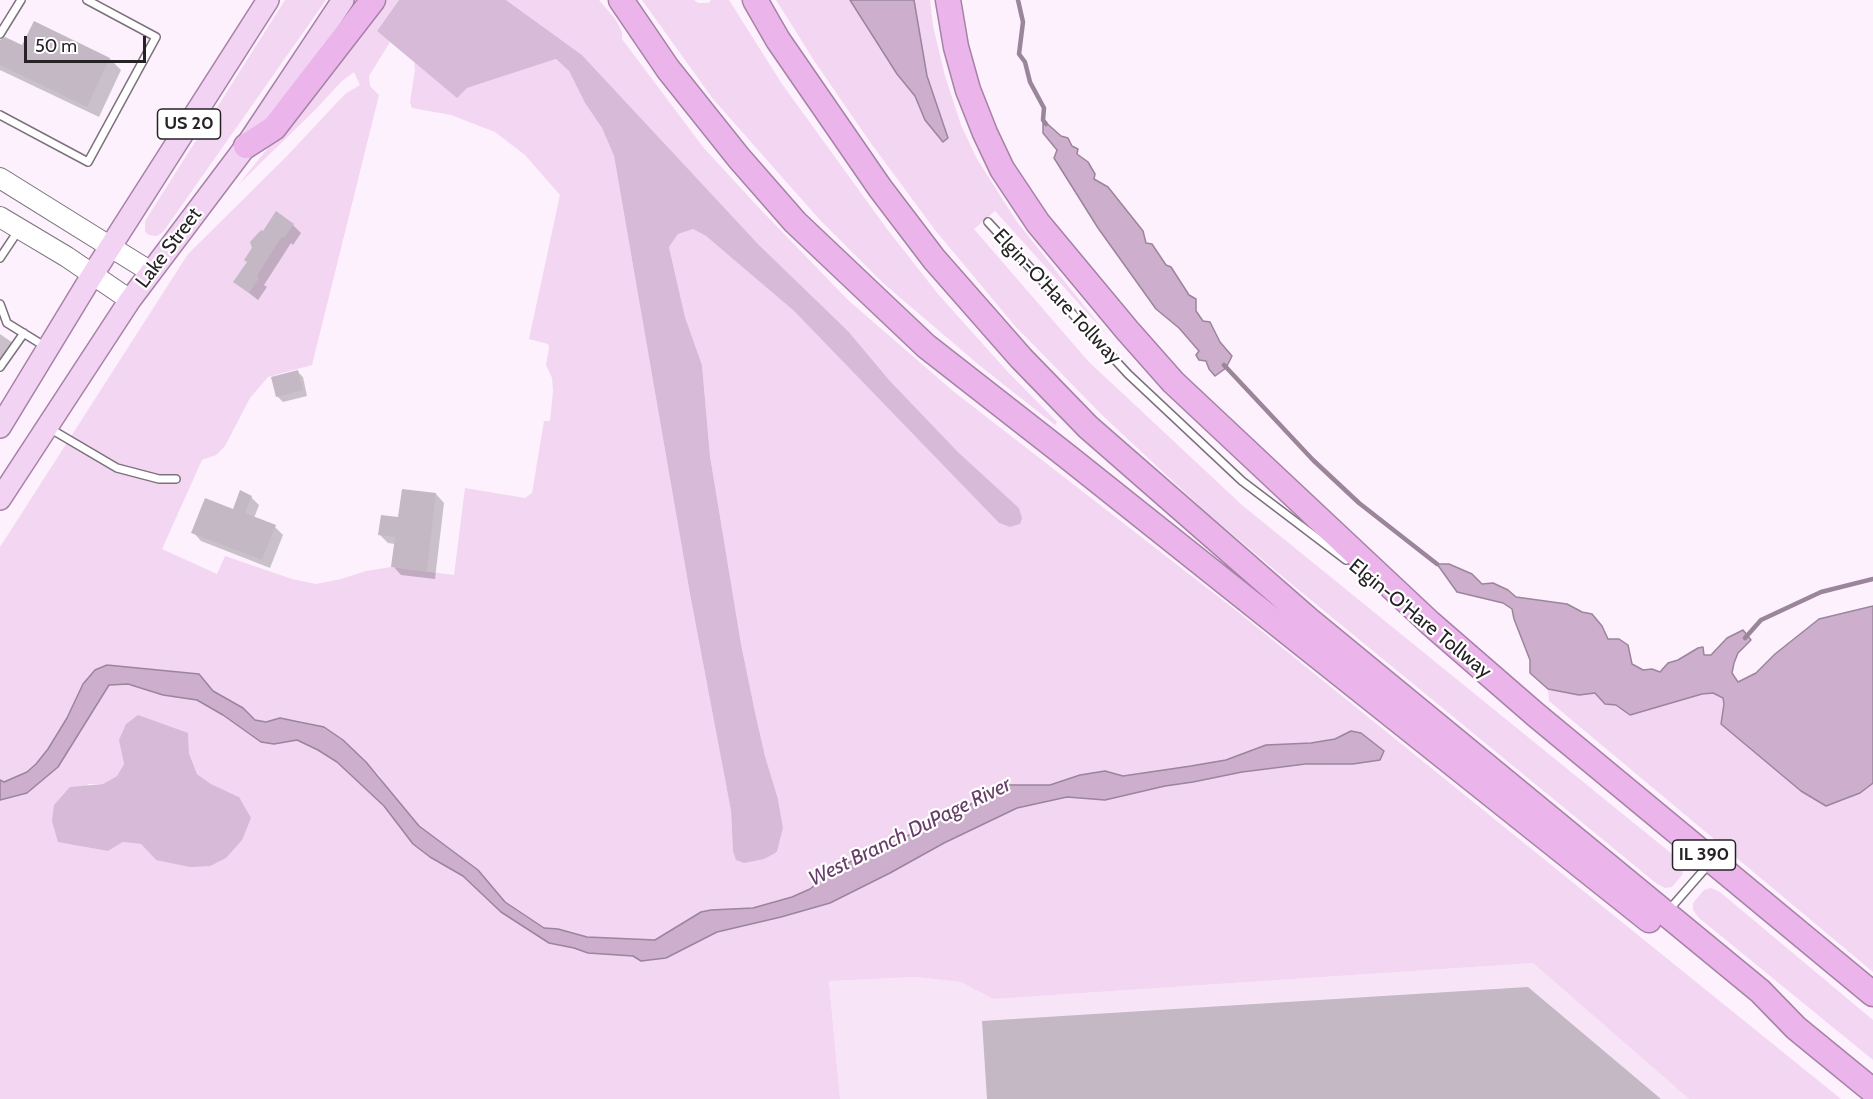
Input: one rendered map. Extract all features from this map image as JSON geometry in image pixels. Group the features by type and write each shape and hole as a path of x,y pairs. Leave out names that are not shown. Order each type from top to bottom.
{"highway":[{"path":"246,146 274,128 373,0"},
{"path":"621,0 668,69 739,158 795,222 926,346 1752,1002 1796,1028"},
{"path":"754,0 778,40 860,159 934,259 1021,358 1088,427 1309,620 1760,991 1796,1028 1873,1091"},
{"path":"948,0 956,47 968,90 985,134 1002,169 1038,223 1173,382 1430,623"},
{"name":"Elgin-O'Hare Tollway","path":"1430,623 1536,715 1873,994"}],"main road":[{"name":"US 20","path":"5,414 268,0"},
{"name":"Lake Street","path":"0,499 130,300 246,146 343,0"},
{"path":"0,178 151,272"},
{"path":"0,217 93,274 130,300"}],"lane":[{"path":"0,34 21,0"},
{"path":"0,115 88,162 156,37 87,0"},
{"name":"Elgin-O'Hare Tollway","path":"988,222 1128,374 1217,458 1242,481 1355,566"},
{"path":"0,258 19,228"},
{"path":"0,304 7,323 48,348"},
{"path":"0,367 24,333"},
{"path":"47,427 117,468 159,479 176,479"},
{"name":"Elgin-O'Hare Tollway","path":"1364,573 1430,623"},
{"path":"1666,913 1712,861"}],"shaded area":[{"path":"285,0 326,0 163,232 157,236 149,235 145,232 145,221"},
{"path":"387,0 399,0 377,31 390,42 369,76 370,86 379,95 312,365 268,377 250,398 225,446 216,455 202,460 162,549 217,574 225,556 292,579 316,584 391,567 454,575 465,488 525,498 532,493 544,421 550,421 553,391 552,378 546,365 548,344 529,339 560,195 525,155 495,132 451,115 412,108 410,102 414,62 457,97 467,88 556,59 569,71 585,103 602,128 614,156 690,594 731,811 733,851 777,853 783,828 741,644 710,456 702,365 685,317 669,247 678,234 693,229 706,236 794,311 999,523 1010,527 1020,524 1019,508 958,452 890,381 848,331 759,245 582,55 506,0 599,0 616,20 622,32 622,39 703,147 848,300 953,391 1238,612 1841,1099 1689,1099 1533,963 993,999 961,982 916,977 829,981 840,1099 0,1099 0,800 27,793 109,685 128,684 163,695 197,700 261,742 274,744 297,740 318,750 337,762 448,867 463,876 501,912 549,943 588,953 666,958 717,932 830,903 944,843 1017,808 1067,797 1105,800 1242,772 1326,763 1351,731 1335,739 1311,743 1267,745 1226,760 1191,766 1123,776 1105,771 1080,775 1050,785 1009,785 891,844 870,848 859,857 831,872 810,889 792,897 753,908 711,910 686,920 675,930 655,940 587,937 558,929 544,928 505,902 478,870 419,826 389,792 379,775 343,740 324,727 300,721 280,718 266,722 255,720 243,708 213,691 198,674 83,684 67,718 36,764 27,772 4,782 0,780 0,547 188,254 286,157 345,94 360,85 354,72 342,81 238,185","holes":["188,733 189,752 197,774 211,784 239,797 156,860 141,844 123,842 108,851 59,841 88,784 103,784 117,776 124,764 120,740"]},
{"path":"399,0 506,0 582,55 759,245 848,331 890,381 958,452 1019,508 1022,518 1020,524 1010,527 999,523 794,311 706,236 693,229 678,234 669,247 685,317 702,365 710,456 741,644 783,828 777,852 764,859 744,863 736,860 733,851 731,811 690,594 614,156 602,128 585,103 569,71 556,59 467,88 457,98 377,31"},
{"path":"642,0 694,0 698,3 709,3 711,0 729,0 782,84 887,229 938,294 1007,371 1057,422 1055,425 979,365 883,283 820,220 713,99"},
{"path":"776,0 850,0 897,74 915,96 925,120 948,137 927,76 914,0 930,0 933,26 945,76 961,125 977,159 1017,222 1109,337 995,211 974,229 1088,361 1242,505 1677,858 1683,874 1672,887 1665,888 1657,884 1300,591 1208,514 1102,415 1015,326 935,230 870,142"},
{"path":"850,0 914,0 927,76 948,138 943,142 925,120 915,96 897,74"},
{"path":"1043,120 1061,136 1068,138 1072,146 1078,149 1077,154 1088,162 1095,174 1094,179 1108,187 1143,231 1146,243 1152,244 1166,265 1171,267 1189,295 1196,299 1196,311 1203,321 1210,322 1220,342 1232,356 1226,368 1215,376 1206,361 1199,360 1196,355 1199,351 1179,328 1156,309 1098,228 1054,158 1057,150 1043,133"},
{"path":"1437,564 1449,564 1472,574 1482,584 1493,583 1508,590 1516,597 1567,604 1582,612 1592,614 1602,626 1608,639 1619,639 1628,645 1632,664 1643,670 1652,669 1660,672 1668,663 1698,648 1703,647 1704,655 1711,655 1727,638 1743,630 1751,640 1738,653 1734,663 1732,673 1738,682 1756,673 1775,654 1819,619 1873,606 1873,783 1860,793 1826,806 1801,791 1721,724 1723,698 1713,693 1702,694 1630,715 1616,705 1605,704 1595,693 1579,695 1548,689 1530,673 1530,660 1512,609 1503,603 1457,592"},
{"path":"107,665 199,674 213,691 243,708 255,720 266,722 280,718 324,727 343,740 366,762 419,826 478,870 505,902 544,928 558,929 587,937 655,940 701,912 753,908 792,897 810,889 831,872 859,857 870,848 891,844 1009,785 1050,785 1080,775 1105,771 1123,776 1191,766 1226,760 1266,745 1311,743 1335,739 1351,731 1361,733 1384,751 1380,760 1353,764 1306,764 1242,772 1105,800 1067,797 1017,808 944,843 830,903 717,932 666,958 641,961 633,956 588,953 549,943 501,912 463,876 413,844 384,806 337,762 297,740 274,744 261,742 197,700 163,695 128,684 109,685 58,767 27,793 0,800 0,780 4,782 27,772 36,764 67,718 83,684 95,670"},
{"path":"1548,689 1579,695 1595,693 1605,704 1616,705 1630,715 1702,694 1713,693 1723,698 1724,704 1801,791 1826,806 1860,793 1873,783 1873,972 1549,701"},
{"path":"138,715 188,733 189,753 197,774 211,784 239,797 251,818 242,840 226,858 210,866 190,867 156,860 141,844 123,842 108,851 58,842 52,821 54,805 70,787 103,784 117,776 124,764 119,740 126,724"},
{"path":"1711,888 1720,892 1873,1020 1873,1060 1699,918 1693,910 1693,903 1704,890"},
{"path":"1533,963 1689,1099 840,1099 829,981 916,977 961,982 993,999"}],"building":[{"path":"34,21 110,58 87,107 0,65 0,40 5,37 22,45"},
{"path":"276,211 294,224 284,238 282,236 249,293 233,282 247,262 244,260 252,248 250,242 261,230 263,231"},
{"path":"298,370 303,390 276,397 271,377"},
{"path":"402,489 436,493 427,571 391,567 395,537 378,535 381,515 398,517"},
{"path":"240,490 252,496 245,513 276,525 262,560 191,533 205,498 233,509"},
{"path":"1528,987 1661,1099 987,1099 982,1021"}],"waterway":[{"path":"1018,0 1023,22 1019,54 1025,62 1030,82 1044,108 1043,120 1046,124"},
{"path":"1224,365 1313,460 1359,503 1437,564"},
{"name":"West Branch DuPage River","path":"1745,638 1761,620 1821,592 1873,579"}]}
